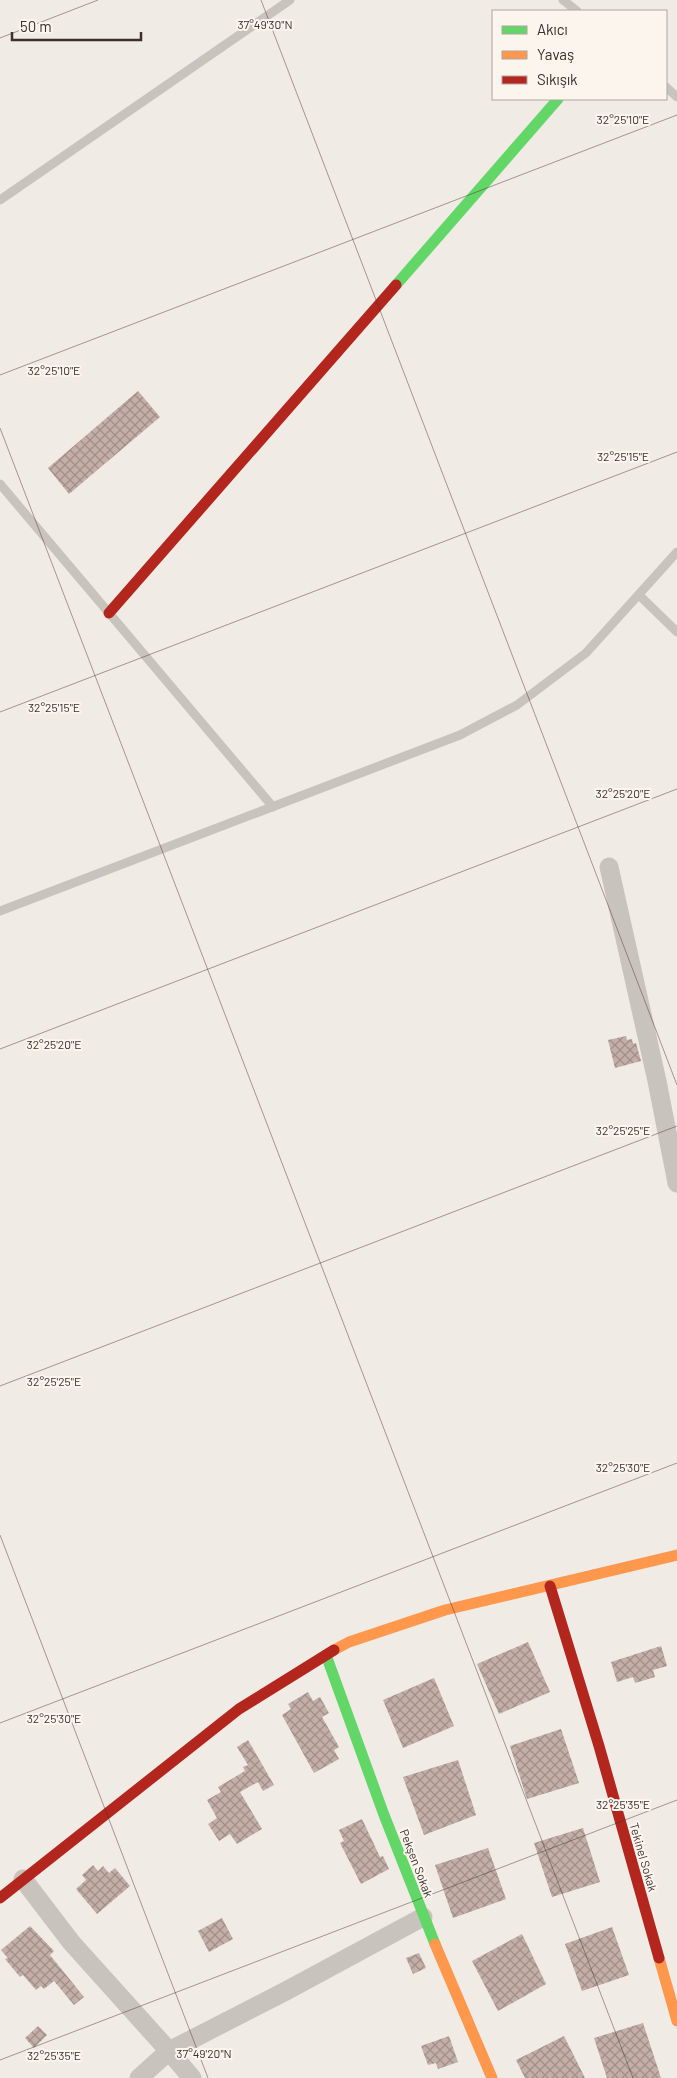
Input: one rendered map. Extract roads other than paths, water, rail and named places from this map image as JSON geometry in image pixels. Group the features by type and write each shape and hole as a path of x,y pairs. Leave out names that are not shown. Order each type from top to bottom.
{"street":[{"path":"109,613 557,100"},
{"path":"609,867 657,1081 677,1184"},
{"path":"0,1898 239,1708 349,1642 446,1610 677,1555"},
{"name":"Tekinel Sokak","path":"550,1586 599,1746 677,2020"},
{"name":"Pekşen Sokak","path":"326,1655 378,1801 423,1917 447,1978 492,2078"},
{"path":"23,1879 71,1942 192,2078"},
{"path":"139,2078 168,2051 284,1992 423,1917"}],"lane":[{"path":"0,200 290,0"},
{"path":"563,0 576,10"},
{"path":"667,88 677,97"},
{"path":"0,484 273,807"},
{"path":"0,911 460,734 517,705 586,653 677,552"},
{"path":"639,595 677,632"}]}
